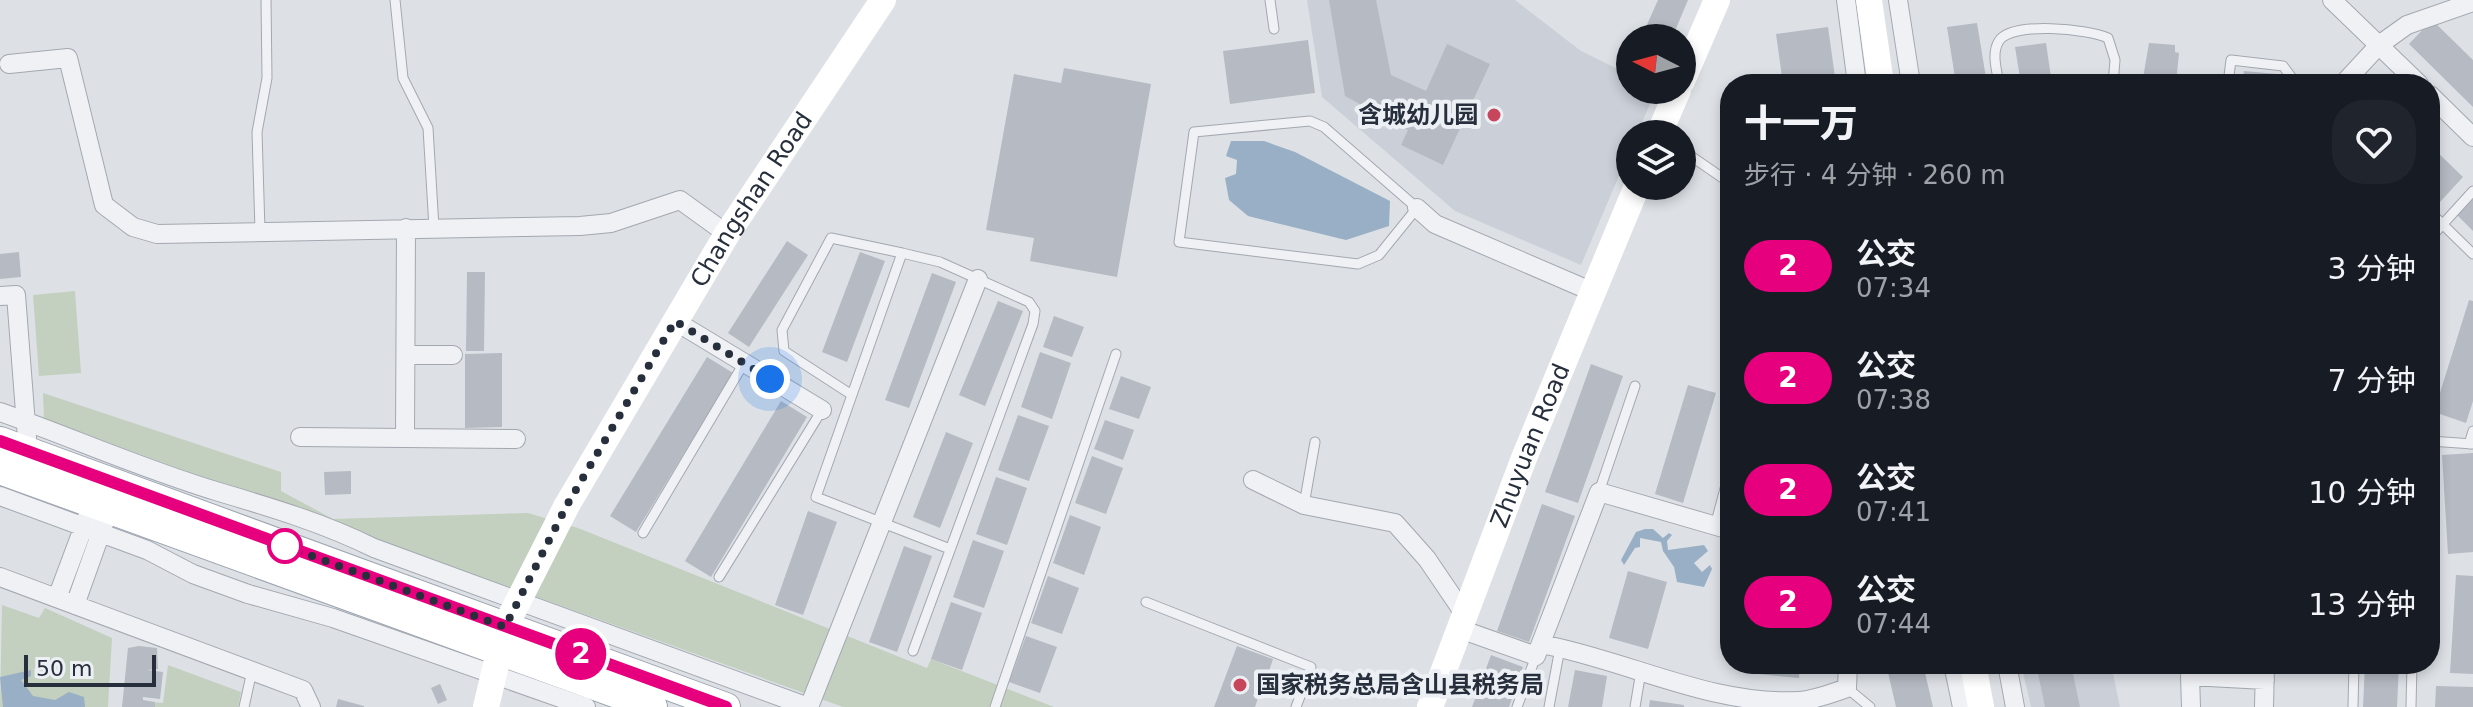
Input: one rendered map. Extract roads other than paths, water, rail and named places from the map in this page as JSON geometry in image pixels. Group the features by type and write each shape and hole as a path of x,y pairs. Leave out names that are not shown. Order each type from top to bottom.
{"main road":[{"path":"0,441 28,451 101,506"},
{"path":"0,470 653,707"},
{"path":"499,650 726,707"}],"street":[{"name":"Changshan Road","path":"486,707 499,650 518,601 567,505 727,234 883,0"},
{"path":"1696,49 1717,0"},
{"path":"1846,0 1856,74"},
{"path":"1869,0 1880,74"},
{"path":"1898,0 1909,74"},
{"path":"2332,0 2409,74"},
{"path":"2352,74 2379,45 2407,25 2473,2"},
{"path":"9,64 68,58 97,187 104,205 117,217 157,234 611,223 680,200 727,234"},
{"path":"2440,105 2473,137"},
{"name":"Zhuyuan Road","path":"1430,707 1631,200"},
{"path":"1417,208 1435,224 1593,292"},
{"path":"405,438 406,228"},
{"path":"0,412 218,492 318,522 374,548 808,707 978,279"},
{"path":"0,296 16,295 28,451"},
{"path":"675,321 822,410"},
{"path":"406,355 453,355"},
{"path":"300,437 516,439"},
{"path":"1253,480 1304,505 1395,523 1427,559 1462,622 1539,650 1560,648 1641,670 1708,699 1802,704 1847,688 1848,674"},
{"path":"1539,650 1599,492 1720,527"},
{"path":"0,496 101,506 234,589 333,618 499,650 586,707"},
{"path":"57,598 101,506"},
{"path":"75,605 101,506"},
{"path":"0,577 303,690 311,707"},
{"path":"1955,674 1962,707"},
{"path":"1975,674 1981,707"},
{"path":"2009,674 2015,707"},
{"path":"2191,707 2190,676 2228,674"},
{"path":"2264,707 2265,674"}],"lane":[{"path":"260,231 257,132 267,78 266,0"},
{"path":"395,0 403,78 428,128 434,228"},
{"path":"1270,0 1274,29"},
{"path":"1997,74 1995,58 1998,42 2004,35 2033,28 2097,33 2108,38 2115,60 2114,74"},
{"path":"2229,74 2231,60 2283,66 2288,74"},
{"path":"1310,121 1324,127 1417,208 1379,255 1358,264 1179,242 1194,132 1310,121"},
{"path":"1696,160 1720,176"},
{"path":"2440,226 2473,191"},
{"path":"2442,224 2473,254"},
{"path":"852,395 784,351 782,330 831,238 940,262 1029,302 1035,311 1033,324 913,651"},
{"path":"902,253 816,497 950,549"},
{"path":"995,707 1116,354"},
{"path":"643,533 744,363"},
{"path":"1599,492 1635,386"},
{"path":"719,577 822,410"},
{"path":"2440,442 2471,444 2473,431"},
{"path":"1304,505 1315,442"},
{"path":"1146,602 1311,667 1296,707"},
{"path":"1549,707 1560,648"},
{"path":"1517,707 1539,650"},
{"path":"1635,707 1641,670"},
{"path":"244,707 252,671"},
{"path":"2353,707 2354,674"},
{"path":"2411,707 2412,674"},
{"path":"1847,688 1870,707"}],"water":[{"path":"1231,141 1264,141 1295,152 1390,201 1389,226 1346,240 1248,216 1229,200 1225,178 1236,174 1237,160 1226,156"},
{"path":"1653,529 1663,538 1669,533 1672,535 1667,541 1668,550 1704,545 1708,551 1694,563 1702,572 1710,565 1712,569 1704,587 1677,582 1674,567 1661,542 1640,538 1640,547 1635,548 1624,565 1621,560 1636,532"},
{"path":"31,670 31,676 21,680 33,696 55,700 69,692 84,697 85,707 3,707 0,677"}],"place":[{"name":"含城幼儿园","path":"1494,115"},
{"name":"国家税务总局含山县税务局","path":"1240,685"}]}
